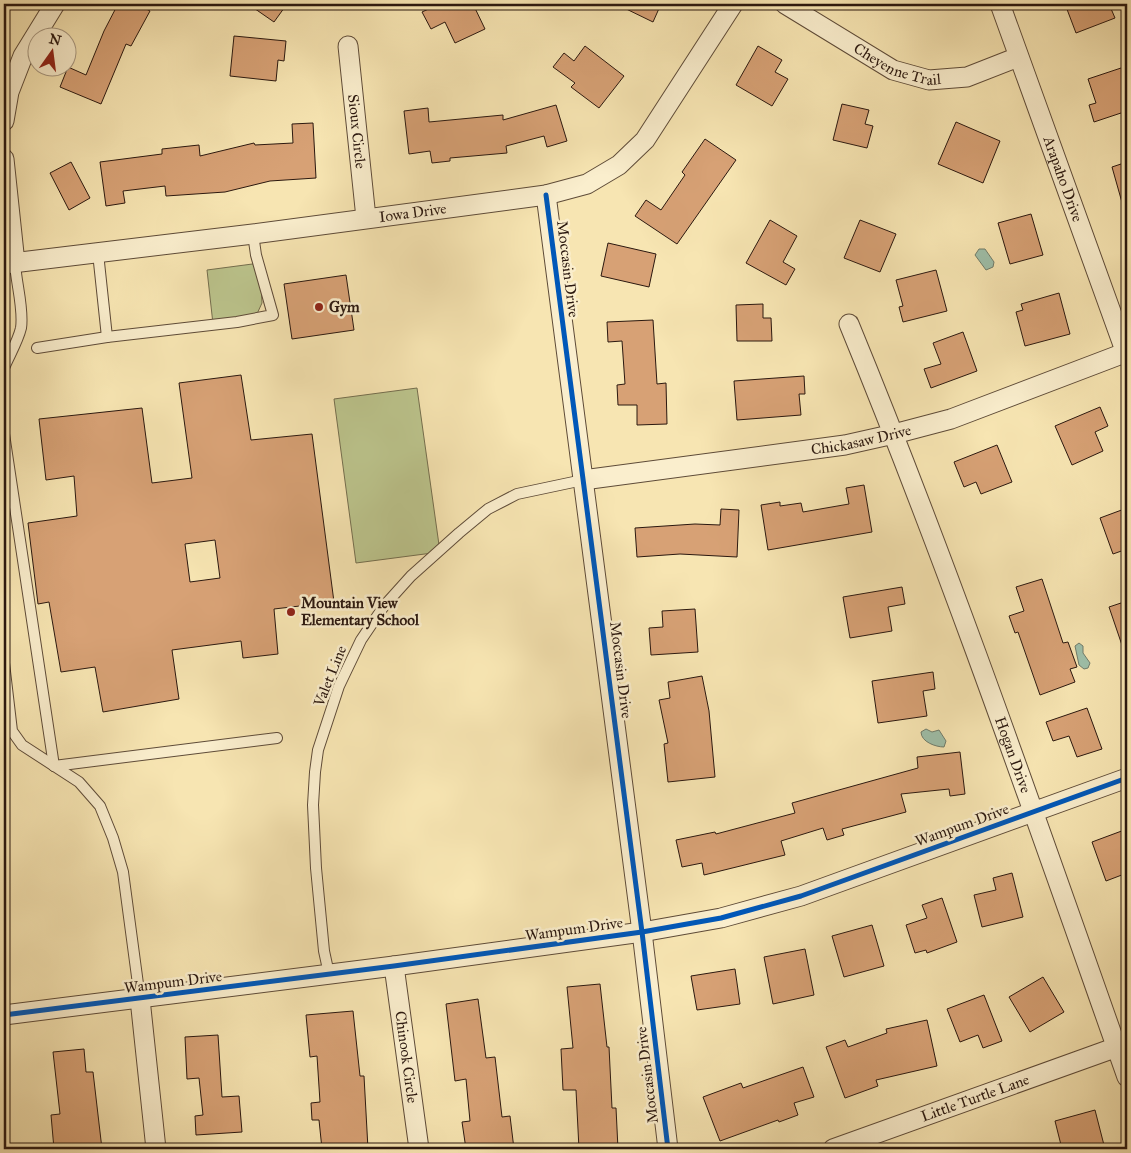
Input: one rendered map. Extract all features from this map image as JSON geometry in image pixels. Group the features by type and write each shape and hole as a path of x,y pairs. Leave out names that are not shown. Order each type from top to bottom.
{"street":[{"path":"4,121 9,92 23,56 54,4"},
{"name":"Iowa Drive","path":"9,264 546,195 587,184 619,165 645,140 733,4"},
{"name":"Cheyenne Trail","path":"785,4 893,70 929,80 967,77 1018,57"},
{"name":"Arapaho Drive","path":"1000,4 1127,354"},
{"name":"Sioux Circle","path":"348,46 366,218"},
{"path":"4,159 9,264"},
{"name":"Moccasin Drive","path":"546,195 642,932 668,1149"},
{"name":"Hogan Drive","path":"849,324 894,434 1034,813 1127,1077"},
{"name":"Chickasaw Drive","path":"583,480 845,445 894,434 951,419 1127,354"},
{"name":"Wampum Drive","path":"4,1015 394,966 642,932 721,918 801,896 1127,778"},
{"name":"Chinook Circle","path":"394,966 419,1149"},
{"path":"140,999 156,1149"},
{"name":"Little Turtle Lane","path":"833,1149 1117,1047"}],"lane":[{"path":"37,348 107,337 237,322 273,315 256,255 253,234"},
{"path":"98,253 107,337"},
{"path":"4,368 8,351 21,329 22,306 9,264"},
{"path":"4,434 54,766"},
{"name":"Valet Line","path":"329,974 324,951 316,868 313,805 314,772 318,750 338,686 361,640 384,606 410,576 488,509 517,494 583,480"},
{"path":"4,663 12,731 22,745 79,782 100,806 113,838 124,872 140,999"},
{"path":"54,766 277,738"}],"green space":[{"path":"260,263 262,303 256,316 213,324 207,270"},
{"path":"417,388 440,552 356,563 334,399"}],"shaded area":[{"path":"979,249 985,249 994,262 993,267 986,270 975,255"},
{"path":"1079,643 1083,646 1083,653 1090,663 1088,668 1084,669 1079,665 1075,646"},
{"path":"926,729 932,732 939,730 946,741 944,747 933,745 923,739 921,732"}],"building":[{"path":"118,4 137,4 150,11 131,46 126,44 101,104 60,87 64,78 78,78 78,71 86,75 104,31"},
{"path":"248,4 287,4 274,22"},
{"path":"439,4 473,4 485,29 455,43 445,22 431,29 422,12"},
{"path":"616,4 661,4 653,22"},
{"path":"1065,4 1109,4 1115,18 1076,33"},
{"path":"234,36 286,41 284,61 278,60 276,81 230,76"},
{"path":"585,46 624,76 599,108 571,87 575,83 553,67 564,53 574,61"},
{"path":"758,46 782,60 775,72 788,79 772,106 736,85"},
{"path":"1127,66 1127,111 1094,122 1089,105 1096,103 1088,79"},
{"path":"842,104 869,110 865,124 873,126 867,148 833,140"},
{"path":"556,105 567,141 547,147 544,136 506,146 507,153 450,158 450,161 432,163 430,151 409,154 404,111 428,108 429,122 503,115 503,120"},
{"path":"956,122 1000,141 983,183 938,164"},
{"path":"313,123 316,178 270,181 225,192 166,196 165,186 123,191 125,203 106,206 100,162 162,154 162,149 199,145 200,156 254,143 255,145 293,143 292,124"},
{"path":"705,139 736,160 677,244 635,216 646,200 661,210 685,175 682,172"},
{"path":"71,162 90,198 69,210 50,173"},
{"path":"1127,162 1127,205 1123,206 1112,167"},
{"path":"1031,214 1043,255 1010,264 998,223"},
{"path":"770,220 797,236 783,262 795,269 786,285 746,263"},
{"path":"860,220 896,234 880,272 844,258"},
{"path":"608,243 656,254 649,287 601,276"},
{"path":"936,270 947,311 903,322 899,307 903,306 896,280"},
{"name":"Gym","path":"346,275 354,330 292,339 284,284"},
{"path":"1059,293 1070,334 1025,346 1016,312 1023,310 1021,304"},
{"path":"763,304 763,318 771,318 772,341 737,341 736,305"},
{"path":"653,320 657,384 666,383 667,424 637,425 637,405 618,405 617,385 625,384 622,341 608,342 607,322"},
{"path":"963,332 977,371 931,388 924,369 941,364 933,343"},
{"path":"241,375 251,440 312,434 334,602 274,609 278,654 243,658 241,641 172,650 179,699 103,712 95,667 61,672 49,602 38,604 28,523 77,516 74,476 46,480 39,419 142,408 152,483 192,478 179,383","holes":["215,540 220,578 190,582 185,544"]},
{"path":"804,376 805,394 799,394 801,415 737,420 734,381"},
{"path":"1100,407 1108,426 1095,432 1103,451 1072,465 1055,426"},
{"path":"997,445 1012,482 981,494 976,482 964,487 954,462"},
{"path":"864,485 872,532 768,550 761,505 780,502 780,506 801,503 803,512 849,504 846,488"},
{"path":"1127,508 1127,549 1113,554 1100,518"},
{"path":"721,509 739,510 737,557 680,554 637,557 635,528 695,524 720,525"},
{"path":"1042,579 1063,643 1068,642 1077,667 1070,669 1075,682 1040,695 1018,632 1015,633 1009,616 1024,611 1016,587"},
{"path":"902,587 905,604 888,607 892,631 850,638 843,597"},
{"path":"1127,601 1127,653 1125,654 1109,607"},
{"path":"695,609 698,652 651,655 649,628 663,627 662,611"},
{"path":"933,672 935,689 923,691 927,716 878,723 872,681"},
{"path":"702,676 709,711 715,777 668,782 664,744 668,743 659,700 670,698 668,682"},
{"path":"1087,708 1102,749 1077,757 1069,736 1053,741 1046,722"},
{"path":"960,752 965,794 950,796 949,789 901,794 906,812 842,829 844,835 827,840 823,828 781,841 785,855 704,875 702,863 682,867 676,840 715,832 716,834 795,813 792,803 918,768 917,757"},
{"path":"1127,829 1127,873 1106,881 1092,842"},
{"path":"1012,873 1023,917 982,927 974,895 996,890 993,878"},
{"path":"942,898 957,942 927,953 926,950 915,953 906,925 927,918 922,905"},
{"path":"872,925 884,966 844,977 832,936"},
{"path":"805,949 814,995 773,1004 764,957"},
{"path":"735,969 740,1004 697,1010 691,976"},
{"path":"1043,977 1064,1012 1030,1032 1009,997"},
{"path":"600,984 607,1047 609,1047 612,1108 616,1108 618,1149 579,1149 576,1090 563,1090 561,1049 573,1048 567,987"},
{"path":"984,995 1002,1041 983,1048 978,1035 960,1042 947,1009"},
{"path":"478,999 486,1058 495,1057 502,1117 510,1116 514,1149 466,1149 462,1122 470,1121 466,1079 455,1081 446,1004"},
{"path":"353,1011 360,1076 364,1076 368,1149 322,1149 319,1120 312,1120 311,1103 320,1102 317,1056 310,1057 306,1015"},
{"path":"927,1020 937,1066 876,1080 878,1086 845,1098 826,1047 845,1040 848,1047 887,1033 886,1029"},
{"path":"218,1035 222,1097 239,1096 242,1132 196,1135 195,1116 203,1115 199,1078 187,1079 185,1037"},
{"path":"84,1049 86,1072 93,1072 102,1149 54,1149 51,1115 60,1114 53,1052"},
{"path":"803,1067 814,1097 794,1103 798,1115 779,1122 778,1120 720,1141 703,1097 741,1083 743,1088"},
{"path":"1095,1110 1105,1149 1062,1149 1055,1121"}],"cycle path":[{"path":"546,195 642,932 668,1149"},
{"path":"4,1015 394,966 642,932 721,918 801,896 1127,778"}],"place":[{"name":"Gym","path":"319,307"},
{"name":"Mountain View Elementary School","path":"291,612"}]}
